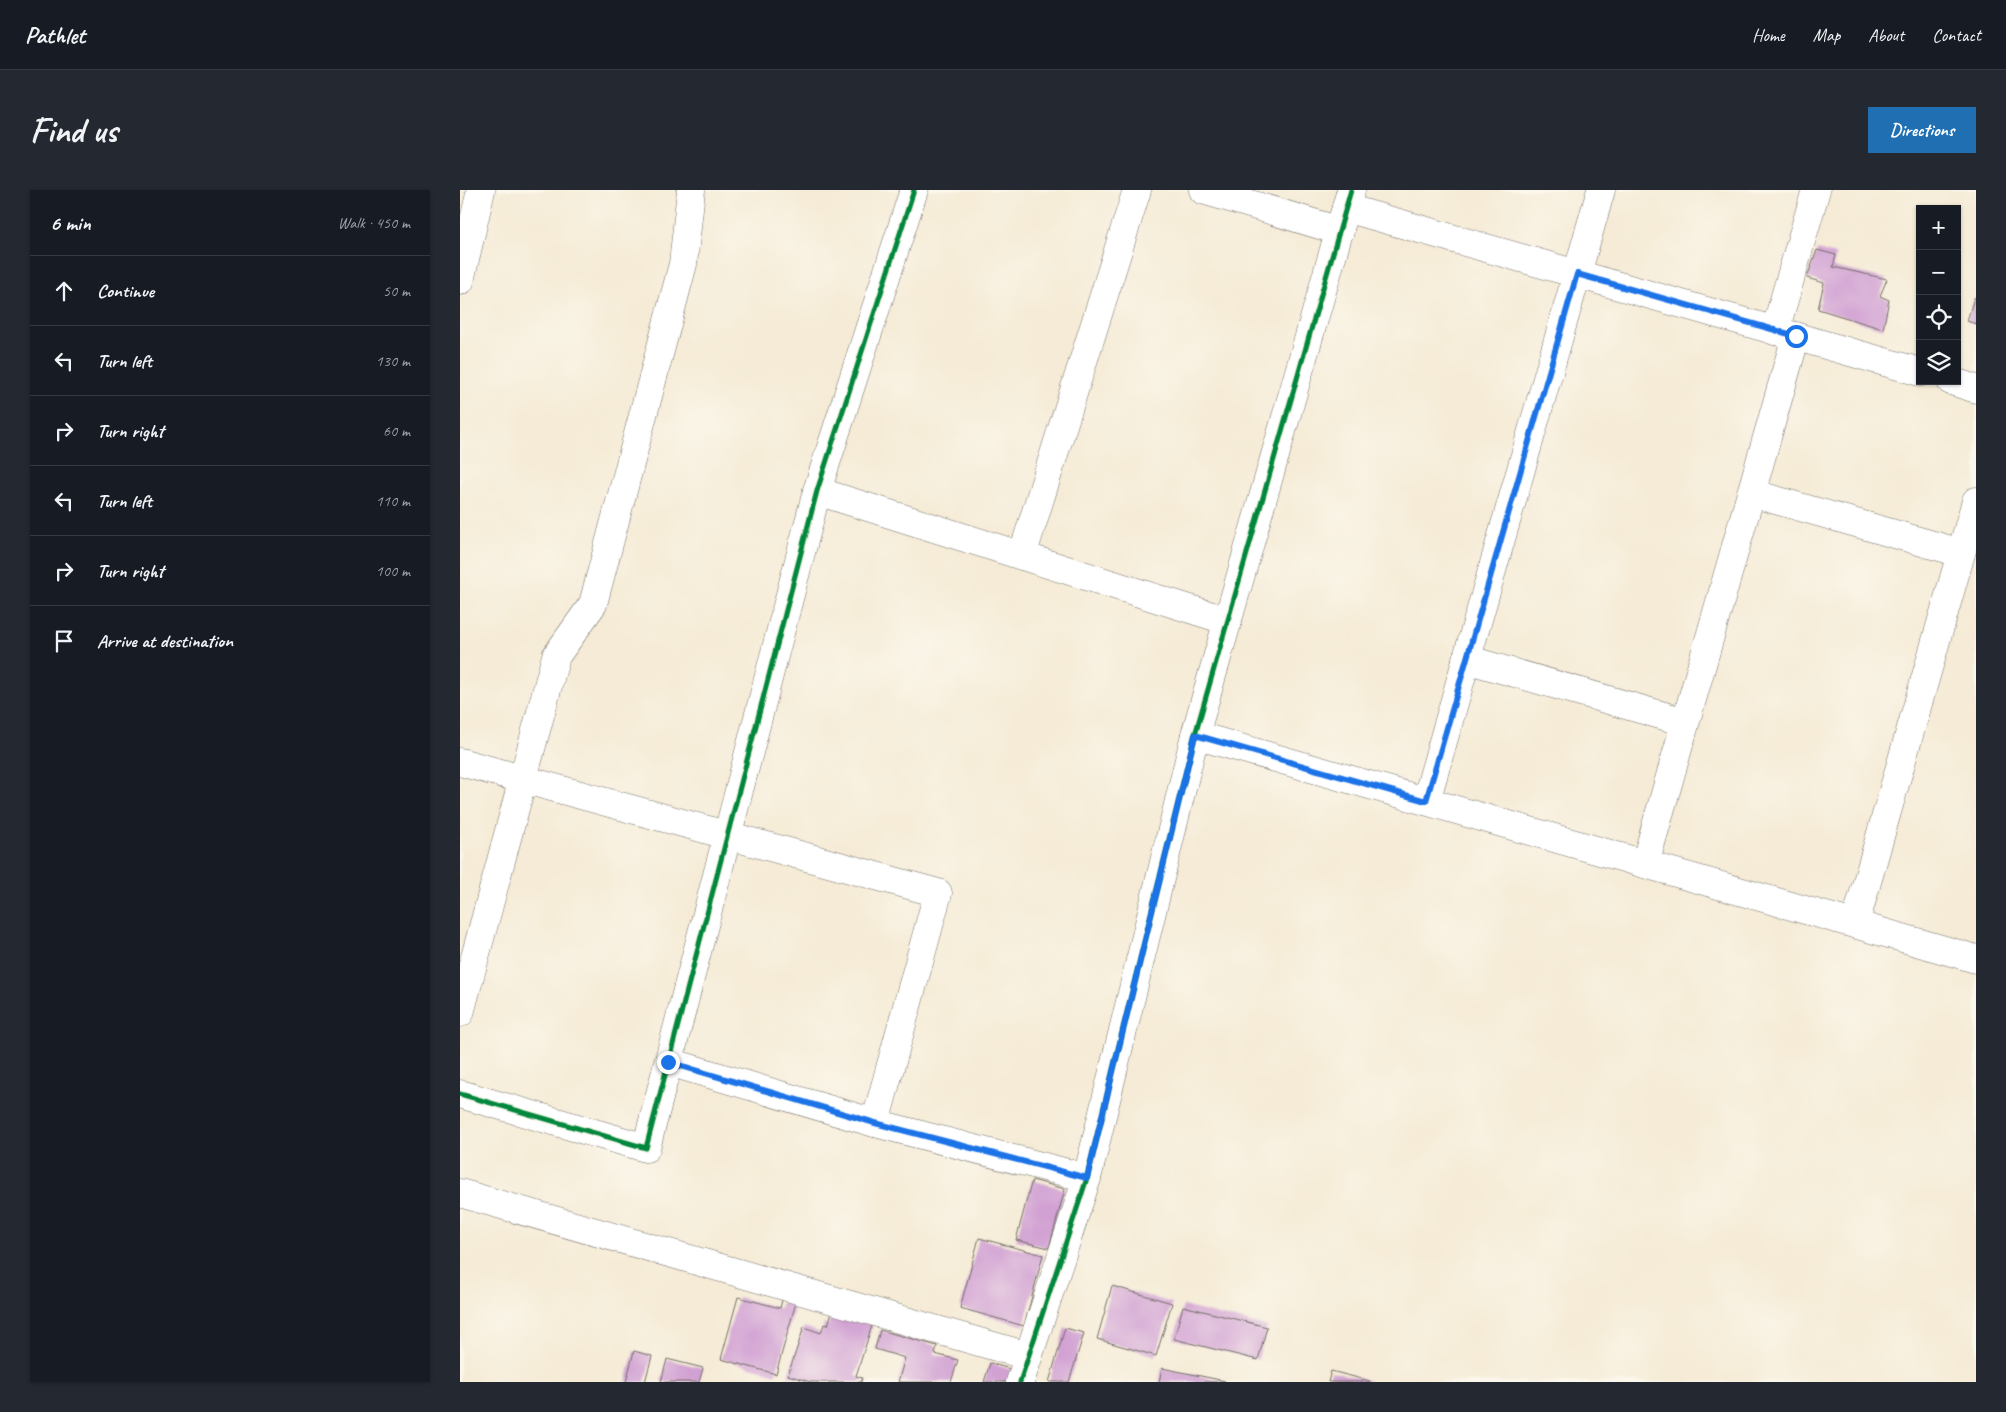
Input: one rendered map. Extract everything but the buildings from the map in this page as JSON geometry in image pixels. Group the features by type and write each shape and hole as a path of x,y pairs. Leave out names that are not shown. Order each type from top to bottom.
{"street":[{"path":"460,281 482,190"},
{"path":"460,1013 556,656 593,604 683,264 691,190"},
{"path":"460,1094 646,1148 817,491 914,190"},
{"path":"1022,556 1137,190"},
{"path":"1203,190 1346,210 1916,371"},
{"path":"1426,801 1600,190"},
{"path":"1645,864 1751,493 1816,190"},
{"path":"1020,1382 1087,1178 1195,735 1346,210"},
{"path":"1961,384 1976,388"},
{"path":"817,491 1228,621"},
{"path":"1751,493 1961,553"},
{"path":"1855,924 1976,500"},
{"path":"1466,659 1685,722"},
{"path":"1195,735 1976,959"},
{"path":"460,762 938,893 875,1123"},
{"path":"668,1062 875,1123 1087,1178"},
{"path":"460,1193 1028,1356"}],"cycle path":[{"path":"460,1094 646,1148 817,491 914,190"},
{"path":"1020,1382 1087,1178 1195,735 1351,190"}],"route":[{"path":"668,1062 875,1123 1087,1178 1195,735 1426,801 1577,274 1796,336"}]}
